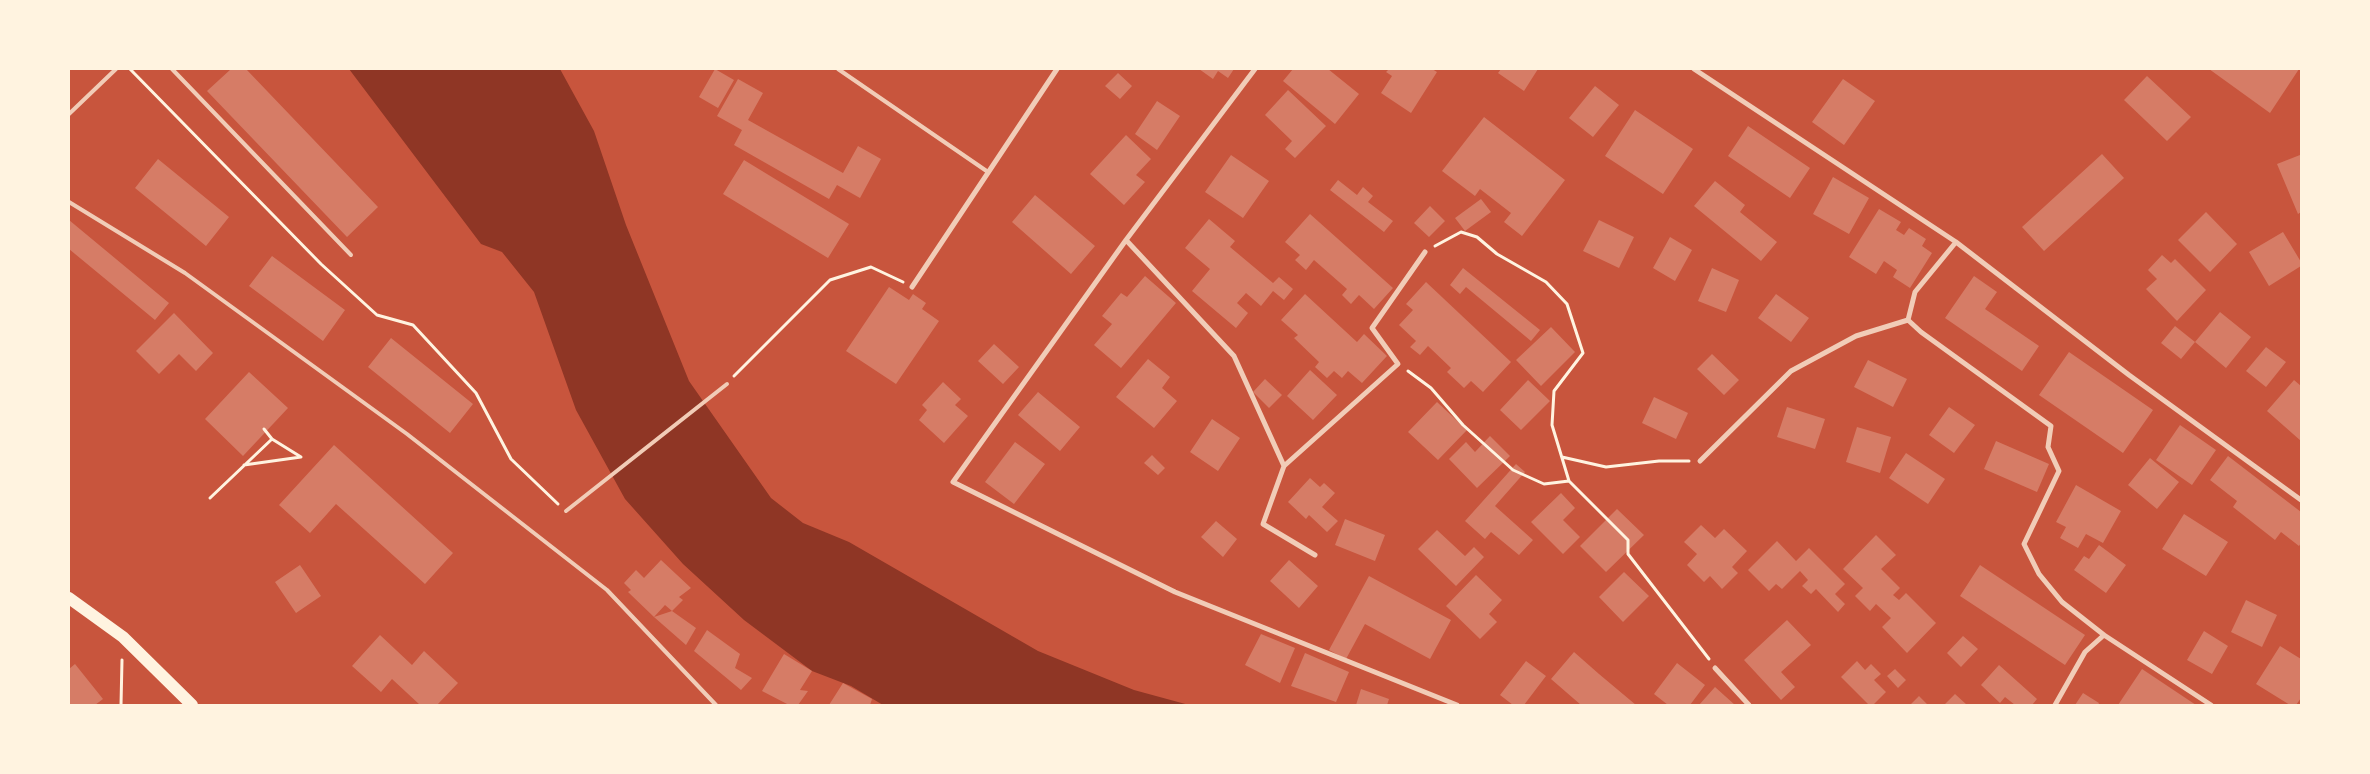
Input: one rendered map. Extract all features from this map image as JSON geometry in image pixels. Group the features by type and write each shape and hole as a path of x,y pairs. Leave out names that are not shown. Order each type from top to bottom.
{"main road":[{"path":"69,598 123,637 192,705"}],"street":[{"path":"912,287 1057,69"},
{"path":"1255,69 1126,240 953,482 1174,592 1457,705"},
{"path":"1694,69 1956,242 2129,375 2301,500"},
{"path":"1126,240 1234,356 1284,466"},
{"path":"1908,320 1915,292 1956,242"},
{"path":"1315,555 1263,524 1284,466 1398,364 1372,328 1425,252"},
{"path":"1700,461 1791,371 1856,336 1908,320"},
{"path":"1908,320 1921,332 2051,426 2048,447 2060,471 2024,544 2039,574 2062,602 2104,635 2211,705"},
{"path":"2055,705 2085,652 2104,635"},
{"path":"1715,668 1749,705"}],"lane":[{"path":"69,114 116,69"},
{"path":"172,69 351,255"},
{"path":"838,69 988,172"},
{"path":"69,202 185,273 407,434 607,590 716,705"},
{"path":"566,512 726,384"}],"path":[{"path":"130,69 321,264 377,315 413,325 476,393 510,459 566,512"},
{"path":"1425,252 1461,232 1477,237 1496,254 1546,282 1567,304 1583,353 1554,390 1552,425 1569,481 1628,540 1628,554 1715,668"},
{"path":"726,384 830,280 871,267 912,287"},
{"path":"1398,364 1431,388 1463,425 1513,470 1544,484 1569,481"},
{"path":"244,465 301,457 272,439 264,429"},
{"path":"210,498 272,439"},
{"path":"1561,456 1606,467 1659,461 1700,461"},
{"path":"121,705 123,637"}],"shaded area":[{"path":"349,69 560,69 594,131 626,225 689,381 771,498 803,523 849,542 1038,651 1134,690 1189,705 883,705 851,686 812,671 744,620 683,564 625,499 576,410 534,292 502,252 481,244"}],"building":[{"path":"231,69 246,69 378,207 347,237 207,91"},
{"path":"715,69 734,80 718,108 699,97"},
{"path":"1199,69 1234,69 1228,78 1218,71 1213,79"},
{"path":"1293,69 1328,69 1359,94 1335,124 1283,81"},
{"path":"1389,69 1432,69 1437,72 1411,113 1381,93 1392,76 1386,72"},
{"path":"1501,69 1538,69 1524,91 1498,73"},
{"path":"2209,69 2299,69 2270,113"},
{"path":"1118,73 1132,86 1120,99 1105,86"},
{"path":"2147,76 2191,117 2167,141 2124,100"},
{"path":"738,79 763,93 748,120 843,173 858,146 881,159 860,198 837,185 829,199 734,145 742,130 717,116"},
{"path":"1843,79 1875,101 1844,145 1812,122"},
{"path":"1595,86 1619,105 1593,137 1569,118"},
{"path":"1288,90 1326,126 1295,158 1285,149 1292,141 1265,115"},
{"path":"1157,101 1180,116 1157,150 1135,134"},
{"path":"1635,110 1693,149 1663,194 1605,156"},
{"path":"1484,117 1565,180 1522,236 1504,222 1511,213 1480,189 1475,196 1442,171"},
{"path":"1748,126 1810,168 1790,198 1728,156"},
{"path":"1126,135 1151,159 1136,175 1145,182 1124,205 1090,174"},
{"path":"2102,154 2124,178 2044,251 2022,227"},
{"path":"1231,155 1269,181 1243,218 1205,192"},
{"path":"2300,155 2301,212 2298,214 2277,164"},
{"path":"158,159 229,217 206,246 135,188"},
{"path":"744,160 849,224 828,258 723,194"},
{"path":"1833,177 1869,198 1849,234 1813,214"},
{"path":"1338,180 1357,195 1363,187 1373,196 1368,202 1393,221 1384,232 1330,190"},
{"path":"1715,181 1745,205 1740,212 1777,242 1761,261 1694,206"},
{"path":"1035,195 1095,246 1071,274 1012,222"},
{"path":"1481,199 1491,212 1465,231 1455,218"},
{"path":"1430,206 1445,221 1429,237 1414,223"},
{"path":"1879,209 1901,222 1896,230 1904,235 1909,228 1926,239 1922,246 1932,253 1910,288 1893,277 1897,270 1884,261 1876,274 1849,257"},
{"path":"2206,212 2237,244 2210,272 2178,240"},
{"path":"1310,214 1393,288 1374,309 1359,295 1351,304 1342,295 1347,289 1314,260 1306,270 1295,260 1300,255 1285,242"},
{"path":"1209,219 1235,241 1230,247 1273,283 1279,277 1293,289 1284,300 1273,291 1261,306 1246,293 1237,303 1248,313 1236,328 1192,291 1210,269 1185,248"},
{"path":"69,220 169,303 155,320 69,249"},
{"path":"1599,220 1634,237 1619,268 1583,251"},
{"path":"2283,232 2301,262 2301,266 2269,286 2249,252"},
{"path":"1670,237 1692,250 1675,281 1653,268"},
{"path":"2162,255 2171,263 2175,259 2206,290 2177,321 2146,289 2157,279 2148,270"},
{"path":"272,256 345,310 323,341 249,286"},
{"path":"1463,268 1540,330 1531,341 1466,287 1460,294 1450,285"},
{"path":"1712,268 1739,280 1726,312 1698,301"},
{"path":"1145,276 1176,303 1121,368 1094,345 1112,324 1102,316 1121,293 1127,297"},
{"path":"1974,276 1997,292 1985,309 2039,346 2022,371 1945,318"},
{"path":"1426,282 1511,362 1483,392 1471,381 1464,388 1447,372 1451,368 1428,346 1420,355 1410,347 1416,341 1399,325 1413,310 1406,304"},
{"path":"889,287 909,300 913,294 926,303 922,309 939,321 896,384 846,351"},
{"path":"1305,294 1357,342 1364,334 1387,356 1362,383 1348,371 1342,378 1334,371 1327,378 1315,367 1319,362 1294,338 1298,335 1281,320"},
{"path":"1776,294 1809,318 1791,342 1758,318"},
{"path":"2220,312 2251,337 2226,368 2195,342"},
{"path":"174,313 213,353 196,371 179,354 159,374 136,351"},
{"path":"2175,326 2195,342 2181,359 2161,343"},
{"path":"1551,327 1575,352 1541,386 1516,360"},
{"path":"391,338 473,404 450,433 368,367"},
{"path":"994,344 1019,367 1003,384 978,361"},
{"path":"2266,347 2286,362 2266,387 2246,371"},
{"path":"2069,352 2153,410 2123,453 2039,395"},
{"path":"1712,354 1739,380 1724,395 1697,369"},
{"path":"1148,359 1170,377 1162,388 1177,401 1154,428 1116,397"},
{"path":"1868,360 1907,379 1893,407 1854,387"},
{"path":"1310,370 1337,395 1313,420 1287,396"},
{"path":"249,372 288,408 243,456 205,419"},
{"path":"1265,379 1282,395 1269,408 1253,392"},
{"path":"1528,380 1550,401 1521,430 1500,410"},
{"path":"2294,380 2301,386 2301,441 2267,411"},
{"path":"943,382 961,399 955,405 968,416 944,443 919,420 927,410 922,405"},
{"path":"1038,392 1080,427 1060,451 1018,415"},
{"path":"1654,397 1688,413 1676,439 1642,423"},
{"path":"1437,402 1467,430 1438,460 1408,432"},
{"path":"1787,407 1825,419 1815,449 1777,437"},
{"path":"1949,407 1975,425 1954,453 1929,435"},
{"path":"1212,419 1240,438 1218,471 1190,452"},
{"path":"2180,425 2216,450 2192,485 2156,460"},
{"path":"1857,427 1891,437 1880,473 1846,462"},
{"path":"1490,436 1510,456 1477,488 1449,459 1466,442 1475,452"},
{"path":"1996,441 2049,464 2037,492 1984,469"},
{"path":"1015,442 1045,464 1014,504 985,482"},
{"path":"334,445 453,553 425,584 336,504 310,533 279,505"},
{"path":"1906,453 1945,479 1928,504 1889,478"},
{"path":"1152,455 1165,468 1158,475 1144,463"},
{"path":"2228,456 2301,512 2301,543 2299,546 2281,532 2275,540 2233,507 2237,501 2210,480"},
{"path":"2150,458 2179,482 2157,509 2128,485"},
{"path":"1516,464 1525,472 1495,506 1533,540 1519,555 1491,532 1485,539 1465,521"},
{"path":"1310,478 1320,487 1324,483 1335,493 1322,507 1338,521 1327,532 1309,515 1306,519 1288,502"},
{"path":"2076,485 2121,511 2103,543 2086,534 2078,548 2060,538 2066,527 2056,522"},
{"path":"1561,493 1575,508 1563,520 1580,537 1563,554 1531,522"},
{"path":"1617,509 1644,535 1606,572 1580,546"},
{"path":"2184,514 2228,542 2206,576 2162,549"},
{"path":"1345,519 1385,535 1375,561 1335,545"},
{"path":"1216,521 1237,539 1223,557 1201,537"},
{"path":"1701,525 1715,538 1724,529 1747,551 1732,567 1738,573 1722,589 1710,576 1704,582 1687,565 1697,554 1684,542"},
{"path":"1437,530 1465,556 1474,547 1484,557 1456,586 1418,549"},
{"path":"1876,535 1896,555 1881,569 1900,588 1893,595 1899,600 1906,593 1936,623 1907,653 1882,627 1891,618 1876,604 1870,611 1855,596 1863,588 1843,569"},
{"path":"1777,541 1796,561 1809,548 1845,584 1835,594 1845,604 1838,612 1816,589 1811,594 1802,586 1808,580 1800,571 1782,589 1776,584 1769,591 1748,570"},
{"path":"2099,545 2126,565 2106,593 2074,570 2084,556 2089,559"},
{"path":"661,560 691,588 679,597 683,600 672,611 665,605 654,617 628,592 631,590 624,583 636,570 644,578"},
{"path":"1289,560 1318,586 1299,608 1270,581"},
{"path":"300,565 321,596 296,613 275,582"},
{"path":"1980,565 2085,635 2065,665 1960,596"},
{"path":"1624,572 1649,596 1623,622 1599,597"},
{"path":"1476,575 1502,600 1489,614 1497,622 1480,639 1446,606"},
{"path":"1369,576 1451,620 1430,659 1365,624 1346,659 1329,650"},
{"path":"2246,600 2277,615 2262,647 2231,632"},
{"path":"672,611 696,628 686,645 654,617"},
{"path":"1787,620 1811,645 1781,672 1795,687 1781,700 1744,660"},
{"path":"707,630 740,654 735,668 752,678 741,690 694,651"},
{"path":"2204,631 2228,646 2212,674 2187,660"},
{"path":"1261,634 1295,648 1280,683 1245,665"},
{"path":"380,635 412,665 424,651 458,683 437,705 420,705 392,679 381,692 352,666"},
{"path":"1963,636 1978,649 1961,667 1947,653"},
{"path":"2280,646 2301,659 2301,698 2296,705 2290,705 2256,684"},
{"path":"1574,652 1636,705 1581,705 1551,679"},
{"path":"1305,653 1349,672 1336,702 1291,686"},
{"path":"784,654 812,671 800,690 808,691 798,705 789,705 762,691"},
{"path":"1526,661 1546,676 1524,705 1513,705 1500,695"},
{"path":"1857,661 1865,670 1871,664 1881,674 1874,680 1886,692 1873,705 1869,705 1841,677"},
{"path":"1677,663 1705,685 1690,705 1668,705 1654,694"},
{"path":"75,664 103,699 95,705 69,705 69,669"},
{"path":"1999,665 2037,699 2032,705 2015,705 2005,697 2000,703 1981,685"},
{"path":"1895,669 1906,680 1898,688 1887,676"},
{"path":"2142,669 2196,705 2118,705"},
{"path":"843,683 872,699 870,705 829,705"},
{"path":"1715,687 1735,705 1699,705"},
{"path":"1361,689 1389,699 1387,705 1356,705"},
{"path":"2083,693 2099,703 2098,705 2075,705"},
{"path":"1955,694 1967,705 1944,705"},
{"path":"1919,696 1928,705 1910,705"}]}
